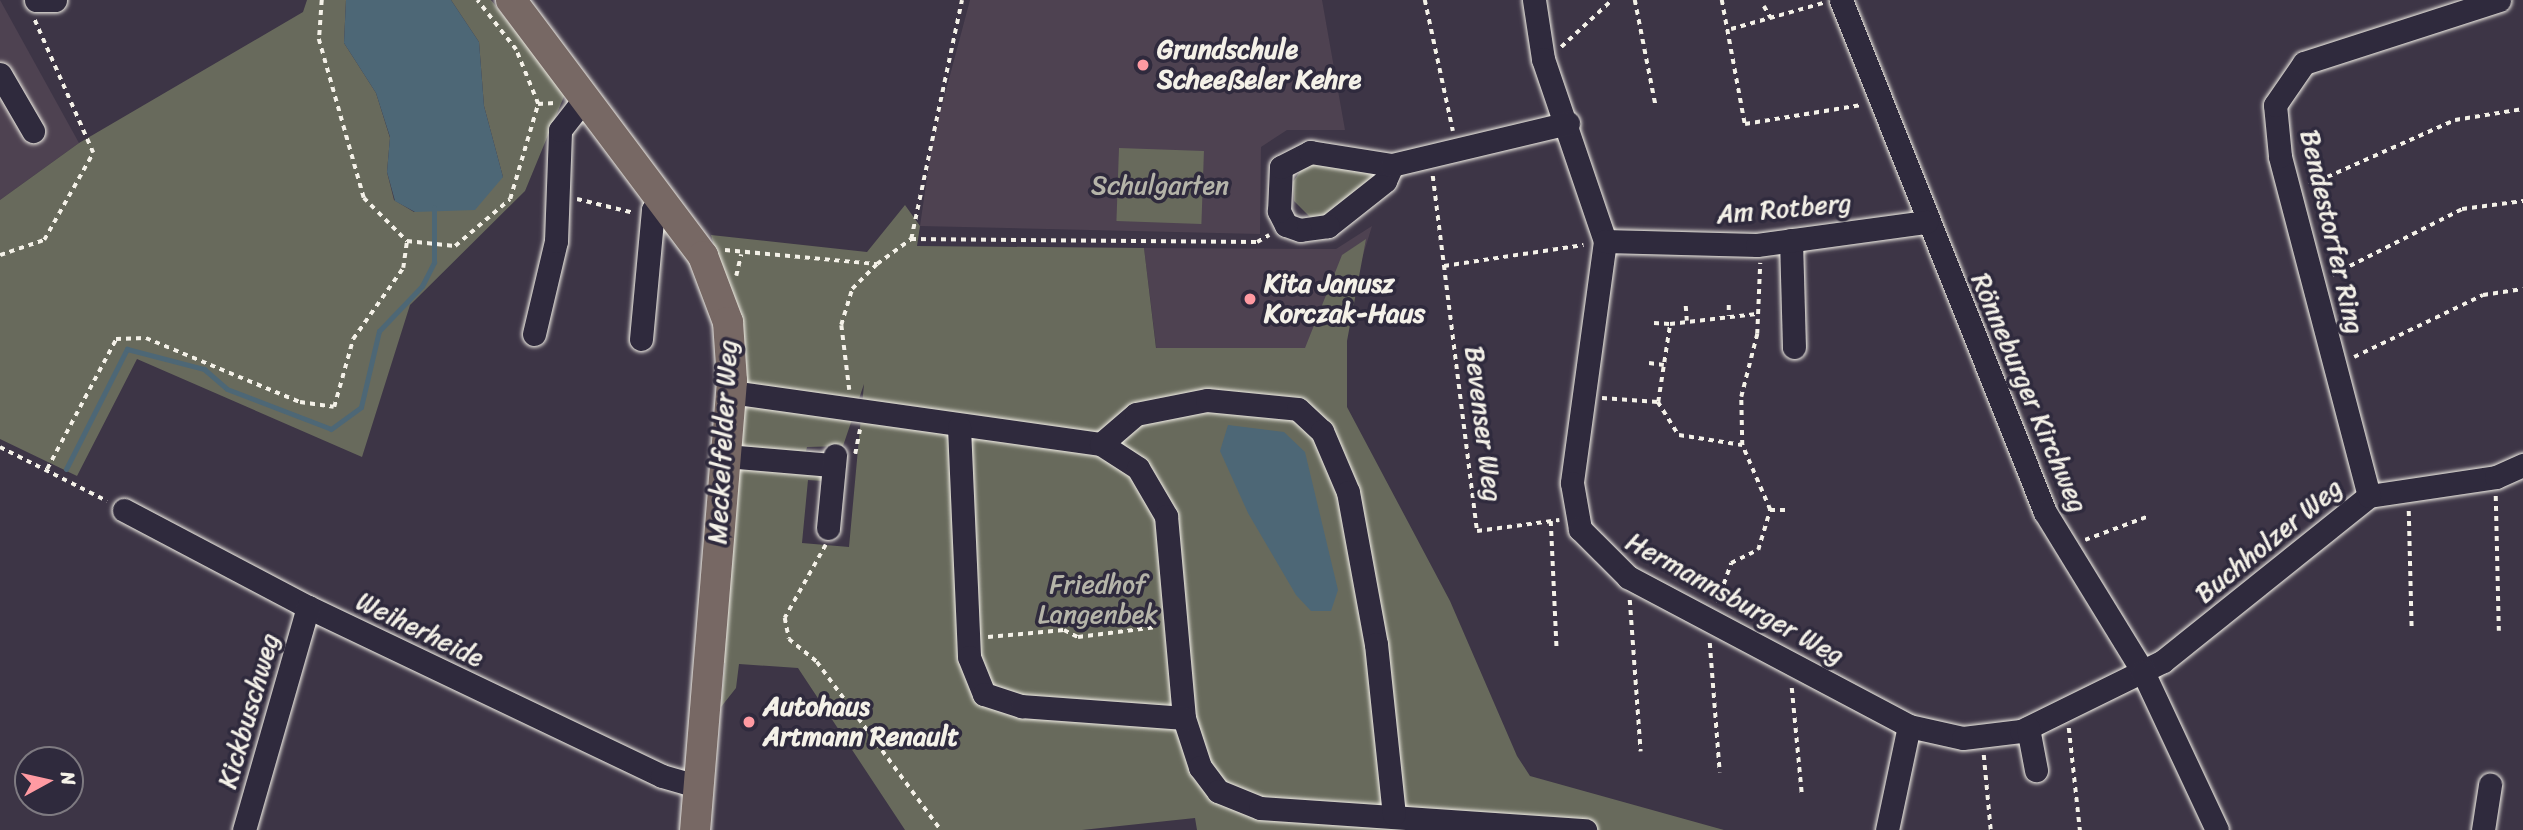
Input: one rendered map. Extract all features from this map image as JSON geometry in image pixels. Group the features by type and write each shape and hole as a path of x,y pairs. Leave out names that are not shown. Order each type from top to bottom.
{"main road":[{"name":"Meckelfelder Weg","path":"511,0 585,98 658,211 695,245 726,314 731,392 695,830"}],"street":[{"path":"34,5 55,0"},
{"name":"Hermannsburger Weg","path":"1534,0 1542,51 1568,123 1605,242 1572,483 1575,518 1595,550 1628,577 1909,726 1983,739 2028,728 2143,672"},
{"name":"Rönneburger Kirchweg","path":"1841,0 1926,222 2045,512 2143,672 2217,830"},
{"name":"Bendestorfer Ring","path":"2369,496 2291,193 2276,105 2304,63 2499,0"},
{"path":"0,74 33,131"},
{"path":"534,334 556,241 560,130 585,98"},
{"path":"1392,165 1385,181 1345,217 1315,229 1286,225 1276,179 1296,157 1324,151 1392,165 1568,123"},
{"path":"641,339 658,211"},
{"name":"Am Rotberg","path":"1605,242 1757,245 1926,222"},
{"path":"1791,240 1794,347"},
{"path":"731,392 849,407 959,427 1101,444 1138,468 1166,516 1184,718 1200,767 1218,791 1260,808 1394,814 1585,830"},
{"path":"1101,444 1136,414 1208,400 1298,409 1322,431 1353,518 1376,644 1394,814"},
{"path":"959,427 968,639 984,694 1022,706 1184,718"},
{"path":"726,456 834,460 828,528"},
{"name":"Buchholzer Weg","path":"2143,672 2369,496 2496,477 2523,464"},
{"name":"Weiherheide","path":"124,510 308,607 662,776 698,786"},
{"name":"Kickbuschweg","path":"244,830 308,607"},
{"path":"1887,830 1909,726"},
{"path":"2028,728 2036,770"},
{"path":"2483,830 2490,785"}],"path":[{"path":"323,0 319,39 365,198 407,241 455,246 510,199 538,103 516,50 477,0"},
{"path":"911,239 962,0"},
{"path":"1425,0 1457,150"},
{"path":"1542,51 1563,47 1612,0"},
{"path":"1635,0 1656,107"},
{"path":"1722,0 1731,29 1745,124 1879,101"},
{"path":"1731,29 1835,0"},
{"path":"0,255 44,240 93,153 34,5"},
{"path":"1764,6 1771,18"},
{"path":"2291,193 2455,120 2523,109"},
{"name":"Bevenser Weg","path":"1430,156 1477,531 1575,518"},
{"path":"558,199 592,199 658,211"},
{"path":"2315,284 2462,209 2523,201"},
{"path":"849,407 841,325 852,289 877,264 911,239 1257,242 1286,225"},
{"path":"47,468 116,339 146,338 300,402 334,407 353,339 403,268 407,241"},
{"path":"1444,266 1605,242"},
{"path":"695,245 877,264"},
{"path":"1720,773 1709,621 1731,562 1758,550 1770,510 1742,445 1741,397 1756,314 1757,245"},
{"path":"2336,366 2483,295 2523,289"},
{"path":"1728,305 1729,316"},
{"path":"1686,306 1687,321"},
{"path":"1654,323 1670,324 1756,314"},
{"path":"1670,324 1658,402 1679,435 1742,445"},
{"path":"1649,363 1664,365"},
{"path":"1582,397 1658,402"},
{"path":"0,447 47,468 124,510"},
{"path":"2496,477 2499,631"},
{"path":"2409,492 2412,630"},
{"path":"1770,510 1788,510"},
{"path":"2067,547 2149,516"},
{"path":"1551,521 1557,650"},
{"path":"828,528 825,553 785,618 789,639 832,681 941,830"},
{"path":"1628,577 1641,752"},
{"path":"968,639 1064,630 1078,637 1174,625"},
{"path":"1795,666 1802,794"},
{"path":"2064,710 2080,830"},
{"path":"1983,739 1992,830"}],"shaded area":[{"path":"0,0 79,143 0,200"},
{"name":"Grundschule Scheeßeler Kehre","path":"970,0 1322,0 1345,130 1287,130 1261,147 1260,234 920,226 932,143"},
{"name":"Kita Janusz Korczak-Haus","path":"1372,226 1329,366 1158,362 1144,248 1336,249"}],"green space":[{"path":"307,0 346,0 344,43 376,93 390,138 387,172 394,200 414,212 503,177 484,106 479,42 451,0 491,0 565,94 525,191 410,305 362,457 137,359 77,476 0,439 0,200 79,143 303,12"},
{"name":"Schulgarten","path":"1119,148 1204,151 1201,224 1116,221"},
{"path":"1324,161 1372,166 1371,181 1329,216 1310,217 1294,201 1293,182 1304,165"},
{"name":"Friedhof Langenbek","path":"905,205 920,226 917,246 1144,248 1156,348 1305,348 1342,255 1366,239 1347,341 1347,407 1450,601 1517,756 1530,776 1724,830 1197,830 1195,818 1082,830 905,830 798,668 739,664 736,688 721,707 725,663 718,662 733,467 823,474 823,481 808,480 802,543 849,547 864,384 843,446 807,447 805,455 733,453 724,281 711,235 867,252"}],"water":[{"path":"346,0 451,0 479,42 484,106 503,177 475,210 415,212 395,201 387,172 390,137 376,93 344,43"},
{"path":"1228,425 1284,432 1305,452 1338,590 1331,611 1311,611 1296,595 1248,513 1220,451"}],"waterway":[{"path":"66,469 127,349 204,369 227,389 331,429 361,407 379,331 422,286 434,262 434,207"}],"place":[{"name":"Grundschule Scheeßeler Kehre","path":"1143,65"},
{"name":"Kita Janusz Korczak-Haus","path":"1250,299"},
{"name":"Autohaus Artmann Renault","path":"749,722"}]}
